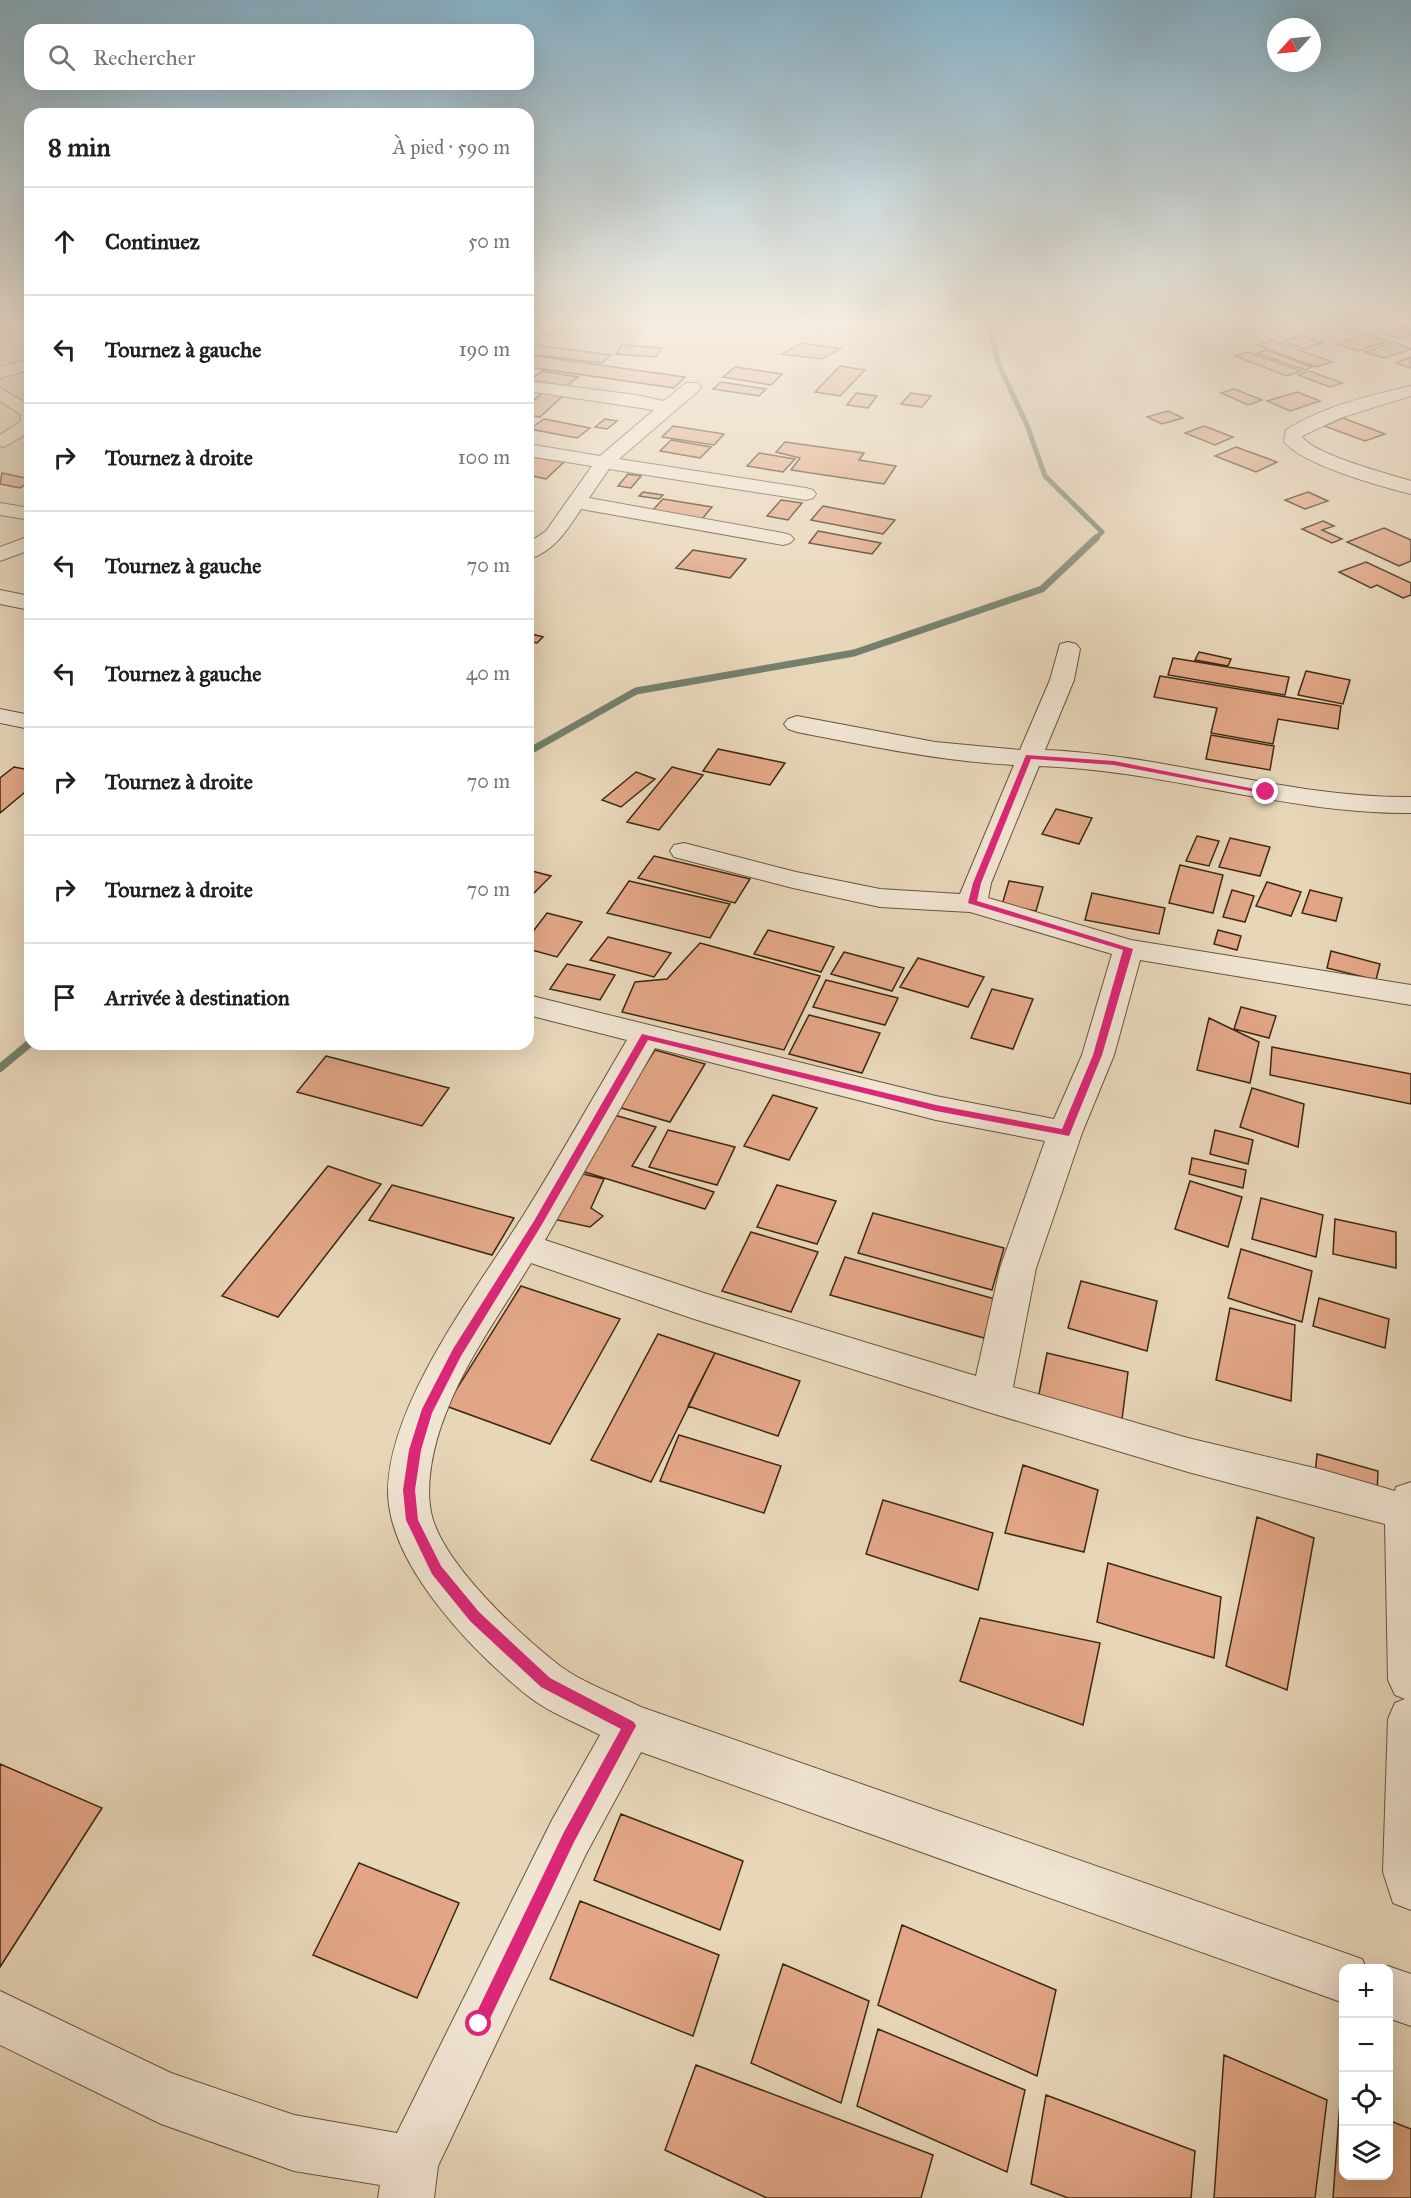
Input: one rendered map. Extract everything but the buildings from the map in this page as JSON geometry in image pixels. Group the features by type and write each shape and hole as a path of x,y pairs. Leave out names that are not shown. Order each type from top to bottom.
{"street":[{"path":"534,549 553,535 605,461 648,426"},
{"path":"1307,426 1293,434 1293,441 1327,458 1411,488"},
{"path":"2,441 24,427"},
{"path":"2,441 24,443"},
{"path":"534,451 806,494"},
{"path":"576,501 783,539"},
{"path":"0,509 24,513"},
{"path":"0,555 24,545"},
{"path":"0,597 24,602"},
{"path":"972,903 977,883 1062,680 1068,649"},
{"path":"0,716 24,721"},
{"path":"797,724 941,750 982,755 1114,763 1321,800 1389,806 1411,805"},
{"path":"684,851 793,880 880,898 972,903 1128,949 1411,995"},
{"path":"991,1397 1018,1268 1065,1133 1098,1055 1128,949"},
{"path":"534,1007 645,1037 936,1108 1065,1133"},
{"path":"645,1037 523,1246 457,1353 426,1412 415,1450 409,1490 412,1520 436,1570 474,1616 546,1682 630,1726 1339,1975"},
{"path":"523,1246 704,1308 1188,1455 1409,1506 1405,1528 1411,1680"},
{"path":"1411,1719 1408,1872 1411,1885"},
{"path":"0,2017 161,2097 409,2181 569,1837 630,1726"},
{"path":"1393,1993 1411,2000"}],"waterway":[{"path":"1027,426 1045,476 1102,532 1096,538"},
{"path":"534,749 636,691 854,653 1042,589 1096,538"},
{"path":"0,1068 24,1048"}],"route":[{"path":"479,2024 569,1837 630,1726 546,1682 474,1616 436,1570 412,1520 409,1490 415,1450 426,1412 457,1353 537,1223 645,1037 817,1077 936,1108 1065,1133 1098,1055 1128,949 972,903 977,883 1028,757 1071,758 1114,763 1266,792"}]}
